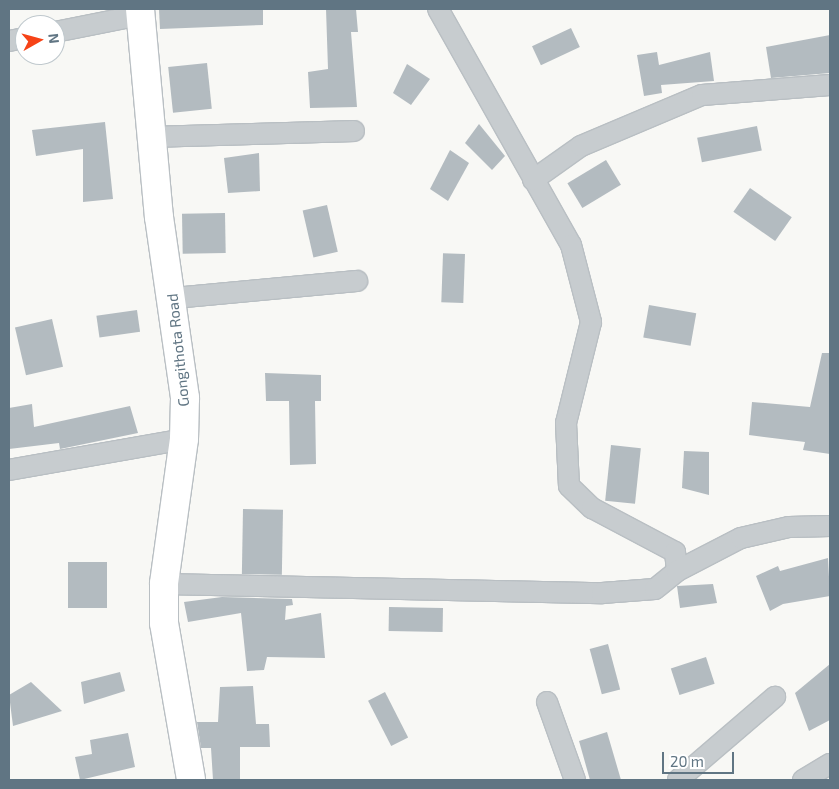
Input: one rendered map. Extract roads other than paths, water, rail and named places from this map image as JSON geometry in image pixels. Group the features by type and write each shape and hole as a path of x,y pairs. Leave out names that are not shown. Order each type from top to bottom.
{"street":[{"path":"438,9 571,245 592,322 566,424 569,486 592,508 675,552 677,571"},
{"path":"65,30 140,12"},
{"name":"Gongithota Road","path":"140,12 159,217 173,298 185,398 184,439 164,584 164,623 191,780"},
{"path":"533,180 581,146 702,94 830,85"},
{"path":"151,136 354,131"},
{"path":"173,298 357,281"},
{"path":"9,470 184,439"},
{"path":"164,584 602,593 655,589 677,571 741,538 789,527 830,526"},
{"path":"678,780 775,697"},
{"path":"547,702 575,780"},
{"path":"803,780 830,764"}]}
